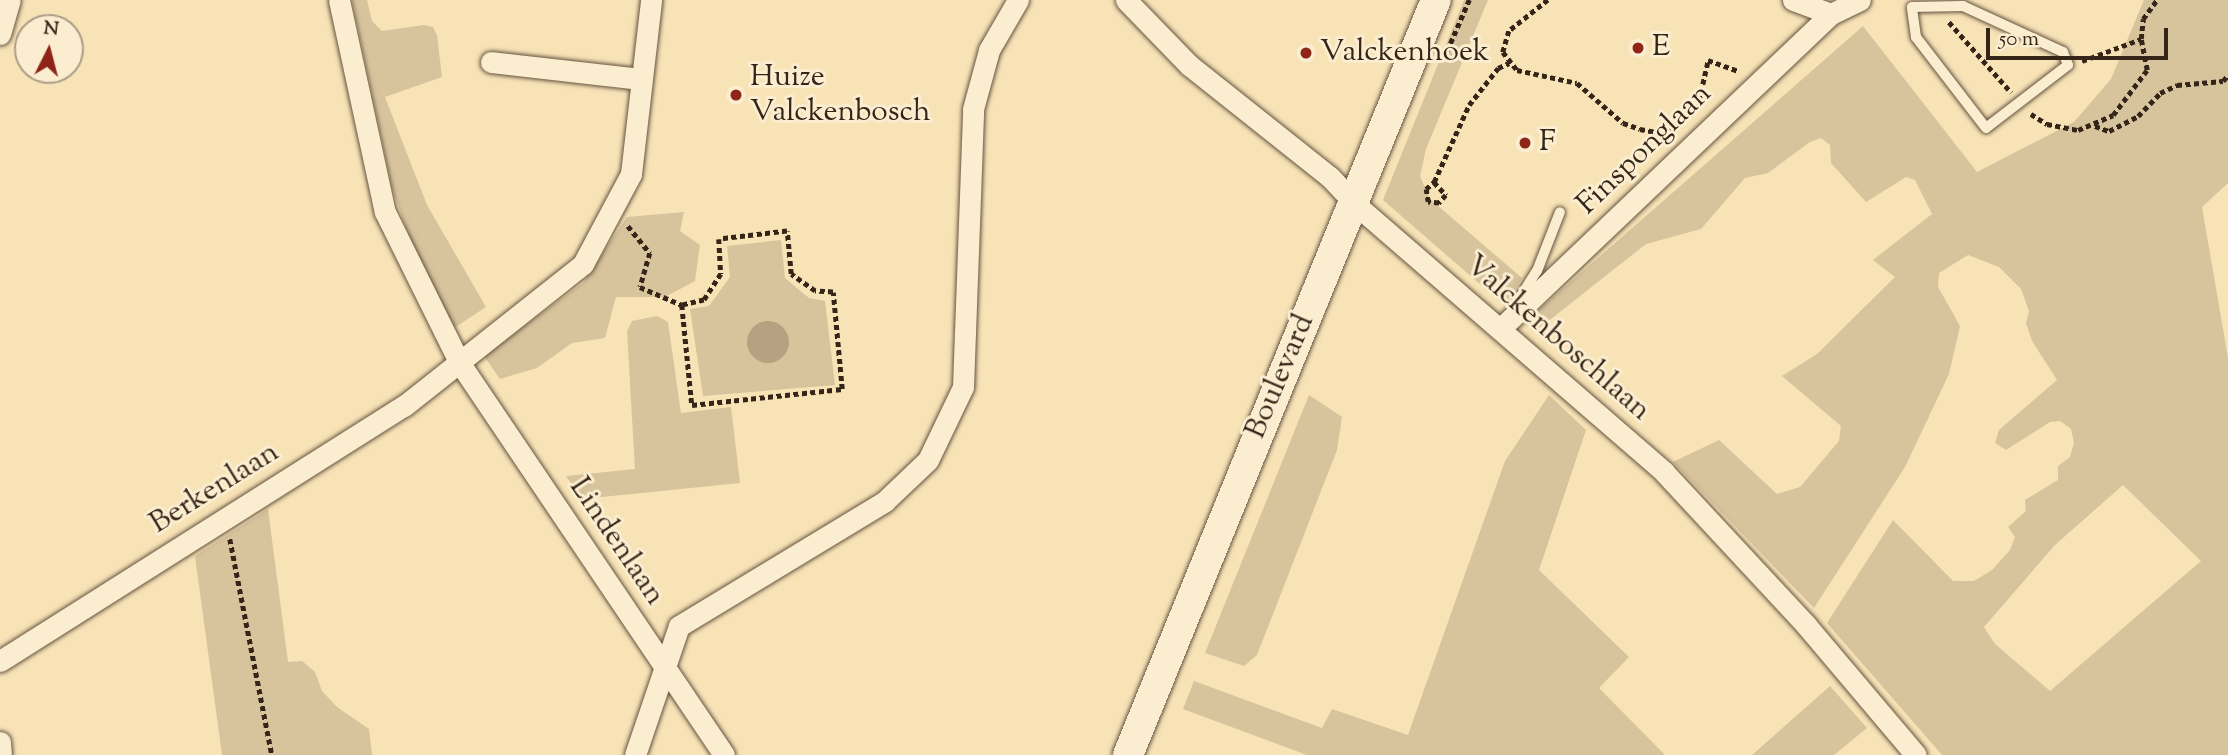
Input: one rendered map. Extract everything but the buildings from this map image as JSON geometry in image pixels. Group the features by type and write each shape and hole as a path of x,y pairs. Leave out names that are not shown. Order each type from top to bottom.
{"street":[{"path":"0,34 10,0"},
{"name":"Lindenlaan","path":"339,0 385,212 459,362 724,755"},
{"name":"Berkenlaan","path":"0,661 404,406 583,264 631,174 652,0"},
{"path":"635,755 663,665 679,626 886,501 928,460 963,387 973,109 989,50 1018,0"},
{"name":"Valckenboschlaan","path":"1126,0 1189,65 1330,177 1355,204 1664,472 1806,625 1916,755"},
{"name":"Boulevard","path":"1128,755 1259,426 1355,204 1436,0"},
{"path":"1793,0 1831,15"},
{"name":"Finsponglaan","path":"1501,328 1831,15 1860,0"},
{"path":"491,62 641,79"},
{"path":"0,742 1,755"}],"lane":[{"path":"1908,3 1963,6 2063,52 2068,65 1986,128 1916,37 1908,3"},
{"path":"1501,328 1536,271 1560,212"}],"path":[{"path":"1548,0 1508,32 1503,52 1509,63 1517,70 1577,83 1623,123 1660,133 1682,125 1696,111 1708,61 1762,80"},
{"path":"2068,65 2141,39 2143,19 2157,0"},
{"path":"1434,182 1446,195 1439,203 1428,202 1426,189 1434,182 1469,105 1498,68 1509,63"},
{"path":"2095,126 2109,131 2138,116 2169,89 2223,81 2228,75"},
{"path":"609,215 633,228 650,253 640,287 682,305 704,300 721,274 719,239 787,231 791,274 815,291 833,292 842,389 692,405 682,305"},
{"path":"225,517 272,755"}],"shaded area":[{"path":"352,0 367,0 372,21 382,31 424,25 433,27 437,35 442,77 385,97 427,205 486,307 454,328 410,239 392,188"},
{"path":"1464,0 1488,0 1426,149 1420,176 1430,199 1522,278 1504,305 1383,200"},
{"path":"2144,0 2228,0 2228,183 2202,207 2228,358 2228,755 1942,755 1827,623 1893,520 1953,581 1974,581 1992,570 2010,550 2015,537 2008,527 2026,511 2025,500 2058,480 2058,466 2070,457 2074,443 2071,429 2060,421 2050,422 2006,450 1995,443 1999,430 2057,380 2032,341 2026,323 2029,311 2021,289 1999,267 1968,255 1939,273 1938,287 1960,326 1949,374 1905,467 1814,608 1673,462 1719,440 1777,494 1800,487 1839,441 1841,426 1782,376 1817,354 1895,277 1873,260 1932,214 1915,180 1906,177 1866,202 1831,163 1830,145 1821,138 1810,142 1768,173 1745,178 1701,229 1646,244 1537,330 1526,321 1863,26 1977,172 2074,122 2111,79","holes":["2123,485 2201,561 2050,691 1995,644 1984,627 2055,545"]},
{"path":"684,212 680,231 700,245 695,281 665,297 616,297 605,338 572,343 537,368 500,379 484,356 583,283 627,217"},
{"path":"781,240 785,278 809,298 825,301 835,385 703,396 690,309 709,306 730,277 727,246"},
{"path":"657,316 668,322 681,413 731,407 740,483 582,499 566,476 635,469 627,331 632,321"},
{"path":"768,321 783,327 789,342 783,357 768,363 753,357 747,342 753,327"},
{"path":"1309,395 1342,417 1337,450 1257,655 1244,666 1205,653"},
{"path":"1549,395 1586,430 1539,570 1629,657 1599,688 1665,755 1307,755 1183,709 1194,681 1322,728 1332,709 1408,735 1505,461"},
{"path":"268,509 288,662 302,661 315,672 322,691 337,707 369,729 372,755 222,755 195,556"},
{"path":"1830,686 1867,728 1834,755 1752,755"}],"place":[{"name":"E","path":"1638,48"},
{"name":"Valckenhoek","path":"1306,53"},
{"name":"Huize Valckenbosch","path":"736,95"},
{"name":"F","path":"1525,143"}]}
